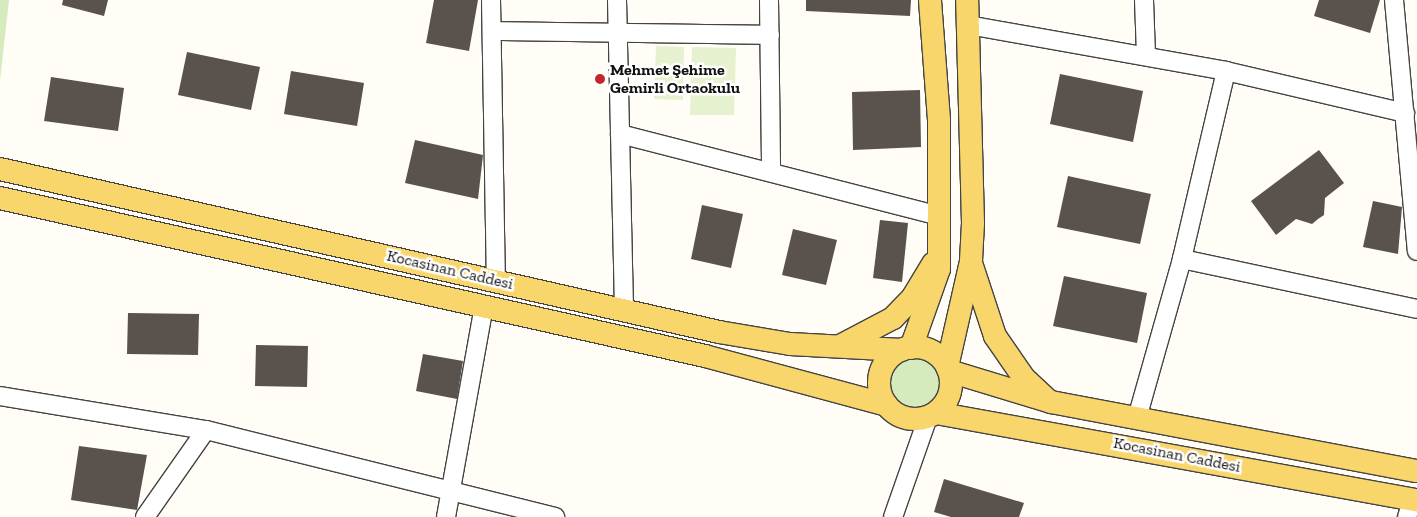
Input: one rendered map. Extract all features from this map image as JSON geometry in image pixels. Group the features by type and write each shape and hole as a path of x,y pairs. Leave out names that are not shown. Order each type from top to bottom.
{"main road":[{"path":"930,0 939,120 939,247 933,297 907,349 882,369 879,387 886,405 909,419 932,415 951,389 948,369 971,261 967,0"},
{"name":"Kocasinan Caddesi","path":"0,169 746,337 827,348 907,349"},
{"name":"Kocasinan Caddesi","path":"0,198 749,366 886,405"},
{"path":"827,348 862,337 893,318 924,282 939,247"},
{"path":"971,261 999,343 1024,378 1051,402"},
{"path":"907,349 930,350 948,369"},
{"name":"Kocasinan Caddesi","path":"948,369 1051,402 1417,470"},
{"name":"Kocasinan Caddesi","path":"932,415 1412,505"}],"street":[{"path":"491,0 496,280"},
{"path":"617,0 624,309"},
{"path":"769,0 771,172"},
{"path":"1144,0 1146,55"},
{"path":"1394,0 1417,252"},
{"path":"968,25 1146,55 1226,71 1404,113"},
{"path":"492,31 770,35"},
{"path":"1137,418 1182,258 1226,71"},
{"path":"620,134 939,216"},
{"path":"1182,258 1417,309"},
{"path":"446,517 452,494 484,306"},
{"path":"0,396 206,430 452,494 555,517"},
{"path":"894,517 932,415"},
{"path":"145,517 206,430"}],"green space":[{"path":"0,0 9,0 0,80"},
{"path":"656,46 684,47 683,100 654,99"},
{"path":"692,47 736,48 734,115 690,115"},
{"path":"915,356 925,358 934,364 940,373 942,383 940,393 934,402 925,408 915,410 905,408 896,402 890,393 888,383 890,373 896,364 905,358"}],"building":[{"path":"63,0 108,0 104,16 62,5"},
{"path":"434,0 478,0 469,51 426,43"},
{"path":"806,0 911,0 910,16 806,11"},
{"path":"1319,0 1380,0 1370,33 1314,16"},
{"path":"187,52 260,67 251,110 178,95"},
{"path":"291,71 364,83 357,126 284,114"},
{"path":"1060,74 1143,91 1133,142 1050,124"},
{"path":"51,77 124,88 118,131 44,121"},
{"path":"920,90 921,147 853,150 852,92"},
{"path":"415,140 483,155 478,199 405,183"},
{"path":"1319,150 1344,183 1325,198 1324,215 1312,224 1296,219 1276,235 1251,201"},
{"path":"1068,176 1151,194 1140,244 1057,227"},
{"path":"1373,201 1402,207 1398,254 1363,247"},
{"path":"702,205 743,214 731,268 691,259"},
{"path":"880,220 908,223 902,282 873,278"},
{"path":"793,229 837,240 826,285 782,275"},
{"path":"1064,276 1147,293 1137,343 1053,326"},
{"path":"128,313 199,314 198,355 127,354"},
{"path":"256,345 308,346 307,387 255,386"},
{"path":"423,354 463,361 457,399 416,391"},
{"path":"79,446 147,455 137,510 71,500"},
{"path":"944,479 1024,503 1019,517 951,517 934,512"}],"place":[{"name":"Mehmet Şehime Gemirli Ortaokulu","path":"600,79"}]}
